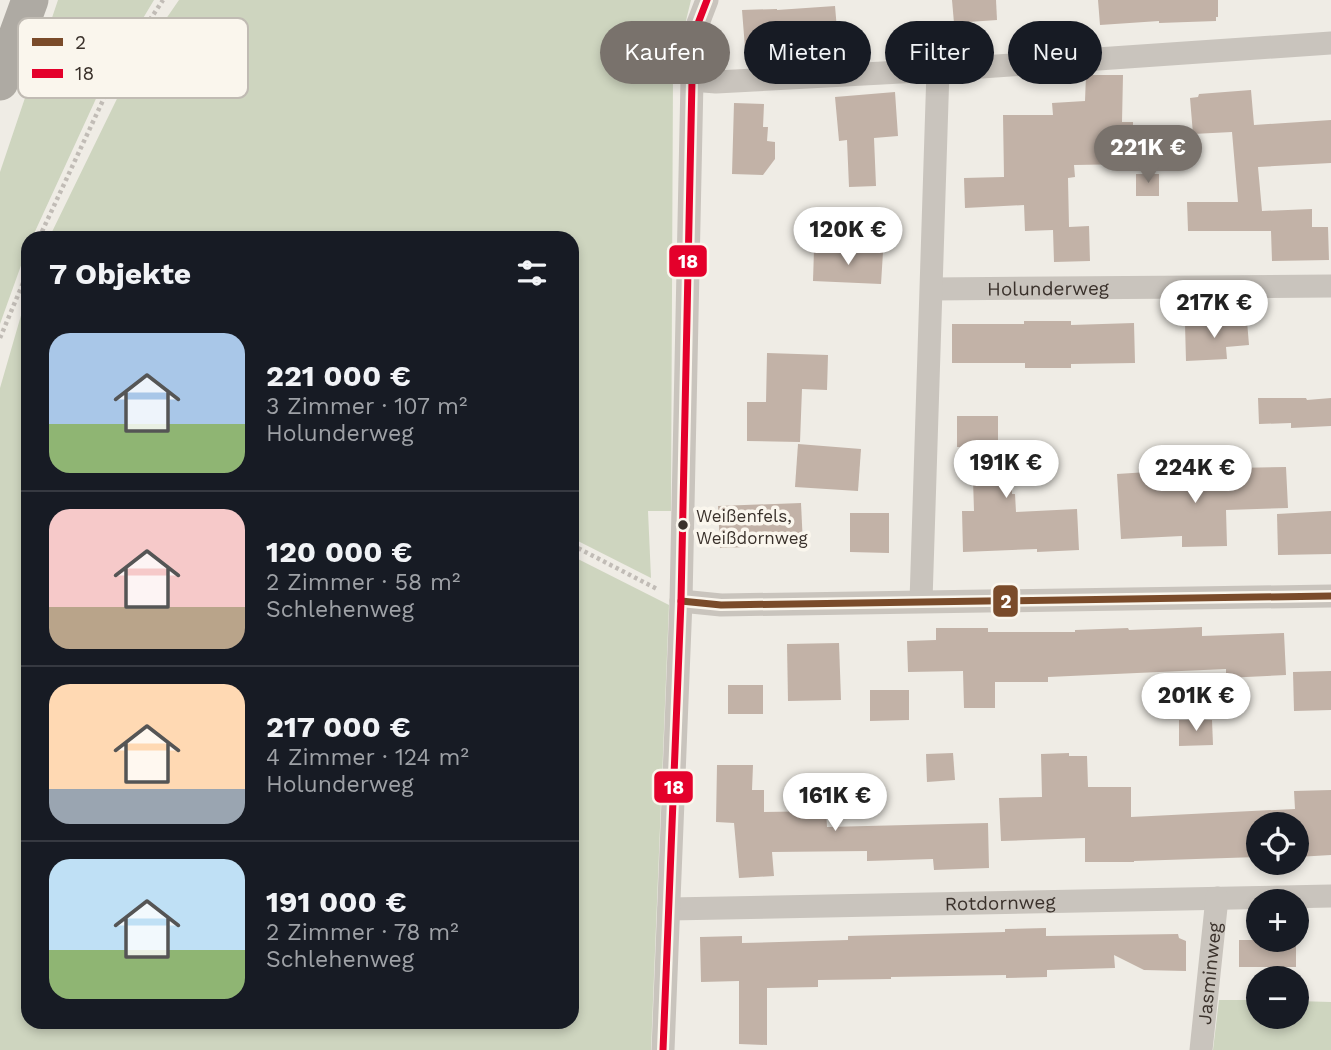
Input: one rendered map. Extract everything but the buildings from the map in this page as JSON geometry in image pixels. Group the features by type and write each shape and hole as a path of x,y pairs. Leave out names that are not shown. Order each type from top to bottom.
{"highway":[{"path":"23,18 30,0"},
{"path":"0,82 18,33"}],"street":[{"path":"699,21 708,0"},
{"path":"994,66 1331,43"},
{"path":"730,81 885,73"},
{"path":"663,1050 681,601 692,84"},
{"path":"921,601 938,84"},
{"name":"Holunderweg","path":"932,289 1331,286"},
{"path":"681,601 721,605 1331,596"},
{"name":"Rotdornweg","path":"669,909 1331,896"},
{"name":"Jasminweg","path":"1201,1050 1217,898"}],"path":[{"path":"151,18 163,0"},
{"path":"42,231 104,98"},
{"path":"0,338 21,286"},
{"path":"579,549 681,601"}],"green space":[{"path":"58,0 154,0 143,18 52,18"},
{"path":"179,0 691,0 686,21 600,21 600,84 673,84 671,511 648,511 651,578 579,542 579,231 52,231 117,98 248,98 248,18 167,18"},
{"path":"25,98 96,98 35,231 21,231 21,266 0,324 0,172"},
{"path":"21,315 21,1029 579,1029 579,560 669,605 651,1050 0,1050 0,388"},
{"path":"1219,1000 1246,1000 1246,1029 1309,1029 1309,1001 1331,1002 1331,1050 1213,1050"}],"transit line":[{"name":"18","path":"663,1050 681,601 692,80 697,26 707,0"},
{"name":"2","path":"681,601 721,605 1331,596"}],"place":[{"name":"Weißenfels, Weißdornweg","path":"683,525"}]}
